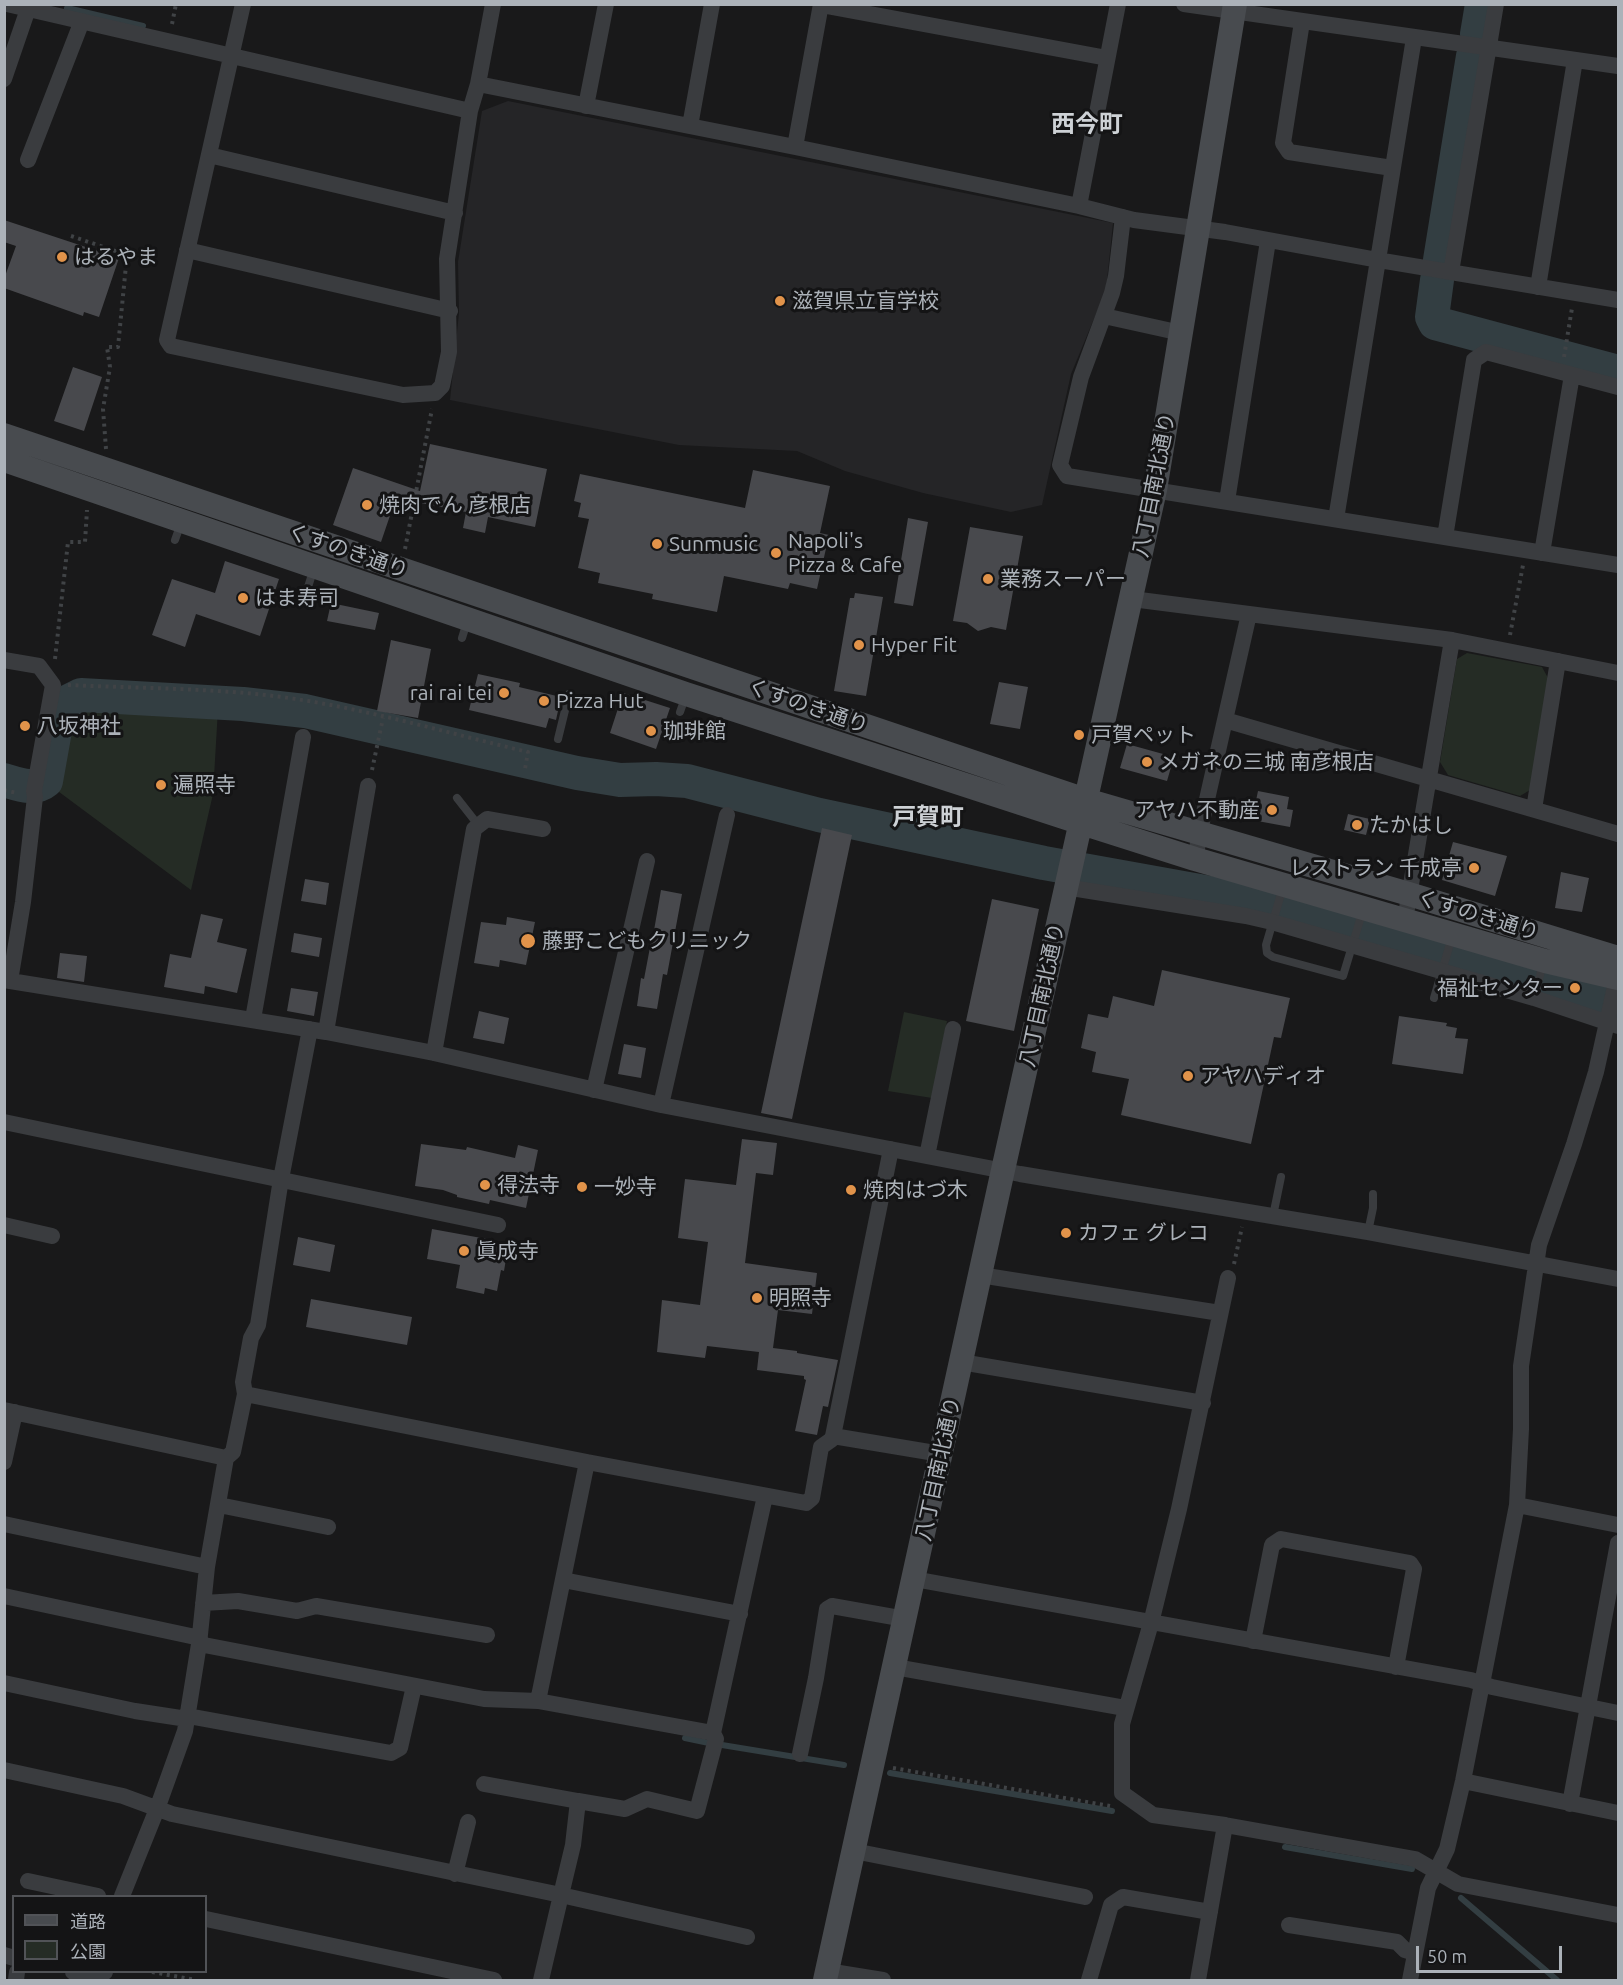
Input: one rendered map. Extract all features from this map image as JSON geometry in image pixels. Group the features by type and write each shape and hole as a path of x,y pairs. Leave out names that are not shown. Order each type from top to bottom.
{"main road":[{"name":"八丁目南北通り","path":"826,1976 1002,1170 1155,490 1235,8"},
{"name":"くすのき通り","path":"4,435 1084,812 1281,892 1361,915 1405,920 1451,941 1542,968 1614,993"},
{"name":"くすのき通り","path":"4,460 179,530 683,703 1084,812 1200,833 1409,894 1614,993"}],"street":[{"path":"7,4 470,111"},
{"path":"243,4 167,340 171,346 230,360 403,395 435,393 442,386 449,352 450,311 447,259 470,111 478,84 494,4"},
{"path":"586,106 606,4"},
{"path":"690,126 712,4"},
{"path":"1079,206 1118,4"},
{"path":"1184,4 1235,8 1302,22 1618,66"},
{"path":"1451,272 1496,4"},
{"path":"795,147 821,5 1107,58"},
{"path":"4,79 28,9"},
{"path":"28,160 82,21"},
{"path":"1302,22 1283,142 1289,152 1392,168"},
{"path":"1336,519 1413,38"},
{"path":"1538,287 1575,60"},
{"path":"478,84 795,147 1123,217 1198,230 1225,232 1618,300"},
{"path":"209,155 455,213"},
{"path":"1123,217 1116,276 1081,377 1060,465 1066,476 1618,565"},
{"path":"1227,501 1268,241"},
{"path":"187,250 450,311"},
{"path":"1104,316 1181,333"},
{"path":"1445,537 1474,360 1486,352 1618,387"},
{"path":"1534,551 1572,375"},
{"path":"1132,599 1452,640 1618,673"},
{"path":"1195,859 1249,614"},
{"path":"1405,920 1452,640"},
{"path":"4,660 39,666 48,679 23,902 7,981 318,1031 545,1074 594,1090 661,1105 927,1156 1368,1232 1618,1280"},
{"path":"1534,809 1558,661"},
{"path":"1225,720 1618,834"},
{"path":"253,1019 303,737"},
{"path":"122,1895 157,1809 188,1718 207,1567 226,1458 233,1452 245,1394 243,1383 251,1338 258,1325 281,1179 318,1031 368,786"},
{"path":"661,1105 726,815"},
{"path":"434,1053 447,998 474,830 487,819 543,829"},
{"path":"594,1090 647,861"},
{"path":"1068,875 1273,918 1534,995 1614,993 1596,1072 1535,1263 1521,1366 1521,1430 1517,1505 1483,1684 1447,1849 1428,1888 1410,1980"},
{"path":"927,1156 953,1029"},
{"path":"4,1122 498,1225"},
{"path":"245,1394 806,1503 812,1498 821,1447 833,1436 891,1149"},
{"path":"4,1225 52,1236"},
{"path":"980,1275 1220,1313"},
{"path":"1228,1278 1179,1509 1151,1623 1125,1708 1122,1724 1122,1793 1153,1815 1226,1825 1415,1859 1458,1884 1618,1915"},
{"path":"961,1362 1203,1403"},
{"path":"4,1462 10,1411 226,1458"},
{"path":"833,1436 941,1454"},
{"path":"538,1701 587,1462"},
{"path":"484,1784 625,1809 647,1799 697,1811 716,1739 713,1733 765,1496"},
{"path":"219,1505 328,1527"},
{"path":"1517,1505 1618,1525"},
{"path":"4,1524 207,1567"},
{"path":"1253,1641 1272,1545 1281,1539 1410,1563 1414,1569 1396,1666"},
{"path":"1570,1804 1618,1543"},
{"path":"914,1579 1396,1666 1618,1713"},
{"path":"563,1580 740,1614"},
{"path":"4,1596 199,1641 414,1686 484,1699 538,1701 713,1733"},
{"path":"203,1603 238,1601 297,1611 316,1606 487,1635"},
{"path":"800,1754 816,1678 827,1609 832,1606 905,1619"},
{"path":"895,1667 1125,1708"},
{"path":"4,1683 135,1711 391,1753 400,1748 414,1686"},
{"path":"4,1770 123,1797 172,1814 561,1895 747,1937"},
{"path":"1462,1781 1618,1813"},
{"path":"541,1980 573,1845 578,1801"},
{"path":"455,1874 468,1822"},
{"path":"1198,1980 1226,1825"},
{"path":"854,1851 1085,1897"},
{"path":"28,1881 93,1895"},
{"path":"1089,1980 1111,1905 1123,1897 1210,1912"},
{"path":"207,1919 494,1980"},
{"path":"1289,1925 1397,1942 1405,1950 1415,1953"},
{"path":"826,1976 883,1980"}],"lane":[{"path":"558,739 569,694"},
{"path":"457,798 479,826"},
{"path":"1281,892 1266,945 1267,953 1273,957 1320,971 1343,976 1361,915"},
{"path":"1434,998 1451,941"},
{"path":"1534,995 1542,968"},
{"path":"1273,1216 1281,1177"},
{"path":"1368,1232 1373,1208 1373,1194"}],"path":[{"path":"170,33 176,4"},
{"path":"71,236 128,255 118,347 107,347 110,367 103,409 106,452"},
{"path":"1565,353 1575,293"},
{"path":"405,552 434,401"},
{"path":"88,507 85,542 68,542 54,664 48,679 256,694 305,702 528,752 525,769"},
{"path":"1507,650 1534,551"},
{"path":"368,786 383,718"},
{"path":"1228,1278 1233,1271 1245,1212"},
{"path":"884,1766 1112,1806 1122,1793"},
{"path":"162,1973 196,1980"}],"shaded area":[{"name":"滋賀県立盲学校","path":"508,101 1113,223 1106,290 1071,374 1042,505 1011,512 923,493 845,471 797,451 679,445 450,400 459,313 458,262 482,111"}],"green space":[{"path":"1467,653 1542,667 1548,678 1530,790 1520,796 1448,775 1440,762 1457,659"},
{"path":"79,702 218,709 213,794 191,890 47,783 56,777 63,713"},
{"path":"904,1012 947,1021 932,1098 888,1091"}],"building":[{"path":"4,220 119,258 99,317 84,312 83,316 4,288 4,279 16,246 4,242"},
{"path":"73,367 102,377 84,431 54,421"},
{"path":"430,444 547,469 535,527 488,517 485,533 463,528 466,512 396,498 381,542 333,525 353,468 420,491"},
{"name":"Sunmusic","path":"753,470 830,486 820,533 829,535 817,589 790,583 788,589 724,576 717,612 652,599 653,594 598,583 600,573 578,568 589,519 578,517 581,503 574,501 580,474 745,508"},
{"path":"908,518 928,522 913,606 894,603"},
{"name":"業務スーパー","path":"970,527 1023,536 1006,630 991,627 978,631 967,623 953,621"},
{"path":"225,561 279,579 260,636 196,614 185,647 152,635 172,579 215,593"},
{"name":"Hyper Fit","path":"855,593 883,597 866,696 834,691 850,598 854,598"},
{"path":"331,603 379,613 375,630 327,621"},
{"path":"391,640 431,649 418,718 377,711"},
{"path":"478,674 520,683 519,687 561,697 556,720 549,718 546,728 469,710"},
{"path":"999,682 1028,687 1020,729 990,724"},
{"path":"623,693 670,708 656,749 610,733"},
{"name":"メガネの三城 南彦根店","path":"1127,744 1174,757 1167,781 1120,768"},
{"name":"アヤハ不動産","path":"1258,791 1289,797 1287,809 1293,810 1290,827 1252,820"},
{"name":"たかはし","path":"1348,814 1370,819 1366,835 1344,830"},
{"path":"822,828 852,835 792,1119 761,1113"},
{"name":"レストラン 千成亭","path":"1453,842 1507,856 1495,896 1442,880"},
{"path":"1561,872 1589,878 1582,912 1555,908"},
{"path":"305,879 329,883 326,905 301,901"},
{"path":"661,890 682,894 667,975 663,974 657,1009 637,1006"},
{"path":"992,899 1039,909 1014,1031 966,1021"},
{"path":"201,914 223,919 217,942 247,949 237,993 205,986 204,994 164,987 170,954 191,958"},
{"path":"507,917 535,922 526,965 500,960 499,967 474,963 481,922 506,925"},
{"path":"294,933 322,938 319,957 291,952"},
{"path":"60,953 87,956 84,982 57,978"},
{"name":"アヤハディオ","path":"1162,970 1290,998 1281,1038 1274,1037 1251,1144 1121,1115 1129,1079 1092,1072 1096,1052 1081,1048 1088,1014 1108,1018 1113,996 1154,1006"},
{"path":"291,988 318,992 314,1016 287,1011"},
{"path":"479,1011 509,1018 504,1044 473,1038"},
{"path":"1399,1016 1447,1023 1446,1026 1457,1028 1455,1038 1468,1039 1463,1074 1392,1064"},
{"path":"624,1044 646,1048 641,1078 618,1074"},
{"path":"742,1139 777,1143 773,1175 756,1173 745,1263 817,1273 812,1314 778,1310 773,1348 838,1360 828,1407 823,1406 817,1435 795,1431 806,1380 804,1376 757,1370 759,1352 707,1346 705,1358 657,1352 662,1300 700,1305 708,1242 678,1238 685,1179 736,1185"},
{"path":"421,1144 466,1150 467,1147 515,1158 518,1145 538,1150 526,1208 490,1200 489,1204 457,1197 443,1190 415,1186"},
{"path":"432,1229 487,1239 486,1243 508,1247 504,1271 501,1270 497,1291 485,1288 484,1294 456,1288 460,1265 427,1259"},
{"path":"298,1237 335,1245 330,1272 293,1265"},
{"path":"311,1299 412,1317 407,1345 306,1327"}],"waterway":[{"path":"1477,34 1482,4"},
{"path":"67,8 143,26"},
{"path":"1440,260 1473,56"},
{"path":"1437,280 1432,317 1435,323 1618,372"},
{"path":"4,780 31,786 46,781 58,714 67,702 81,695 243,704 305,711 577,773 620,780 687,781 819,815 1044,863 1244,899 1618,1008"},
{"path":"685,1738 709,1743"},
{"path":"722,1745 844,1765"},
{"path":"890,1773 1112,1811"},
{"path":"1285,1847 1412,1869"},
{"path":"1461,1898 1557,1980"}],"place":[{"name":"はるやま","path":"62,257"},
{"name":"滋賀県立盲学校","path":"780,301"},
{"name":"焼肉でん 彦根店","path":"367,505"},
{"name":"Sunmusic","path":"657,544"},
{"name":"Napoli's Pizza & Cafe","path":"776,553"},
{"name":"業務スーパー","path":"988,579"},
{"name":"はま寿司","path":"243,598"},
{"name":"Hyper Fit","path":"859,645"},
{"name":"rai rai tei","path":"504,693"},
{"name":"Pizza Hut","path":"544,701"},
{"name":"八坂神社","path":"25,726"},
{"name":"珈琲館","path":"651,731"},
{"name":"戸賀ペット","path":"1079,735"},
{"name":"メガネの三城 南彦根店","path":"1147,762"},
{"name":"遍照寺","path":"161,785"},
{"name":"アヤハ不動産","path":"1272,810"},
{"name":"たかはし","path":"1357,825"},
{"name":"レストラン 千成亭","path":"1474,868"},
{"name":"藤野こどもクリニック","path":"528,941"},
{"name":"福祉センター","path":"1575,988"},
{"name":"アヤハディオ","path":"1188,1076"},
{"name":"得法寺","path":"485,1185"},
{"name":"一妙寺","path":"582,1187"},
{"name":"焼肉はづ木","path":"851,1190"},
{"name":"カフェ グレコ","path":"1066,1233"},
{"name":"眞成寺","path":"464,1251"},
{"name":"明照寺","path":"757,1298"}],"district":[{"name":"西今町","path":"1087,124"},
{"name":"戸賀町","path":"928,817"}]}
